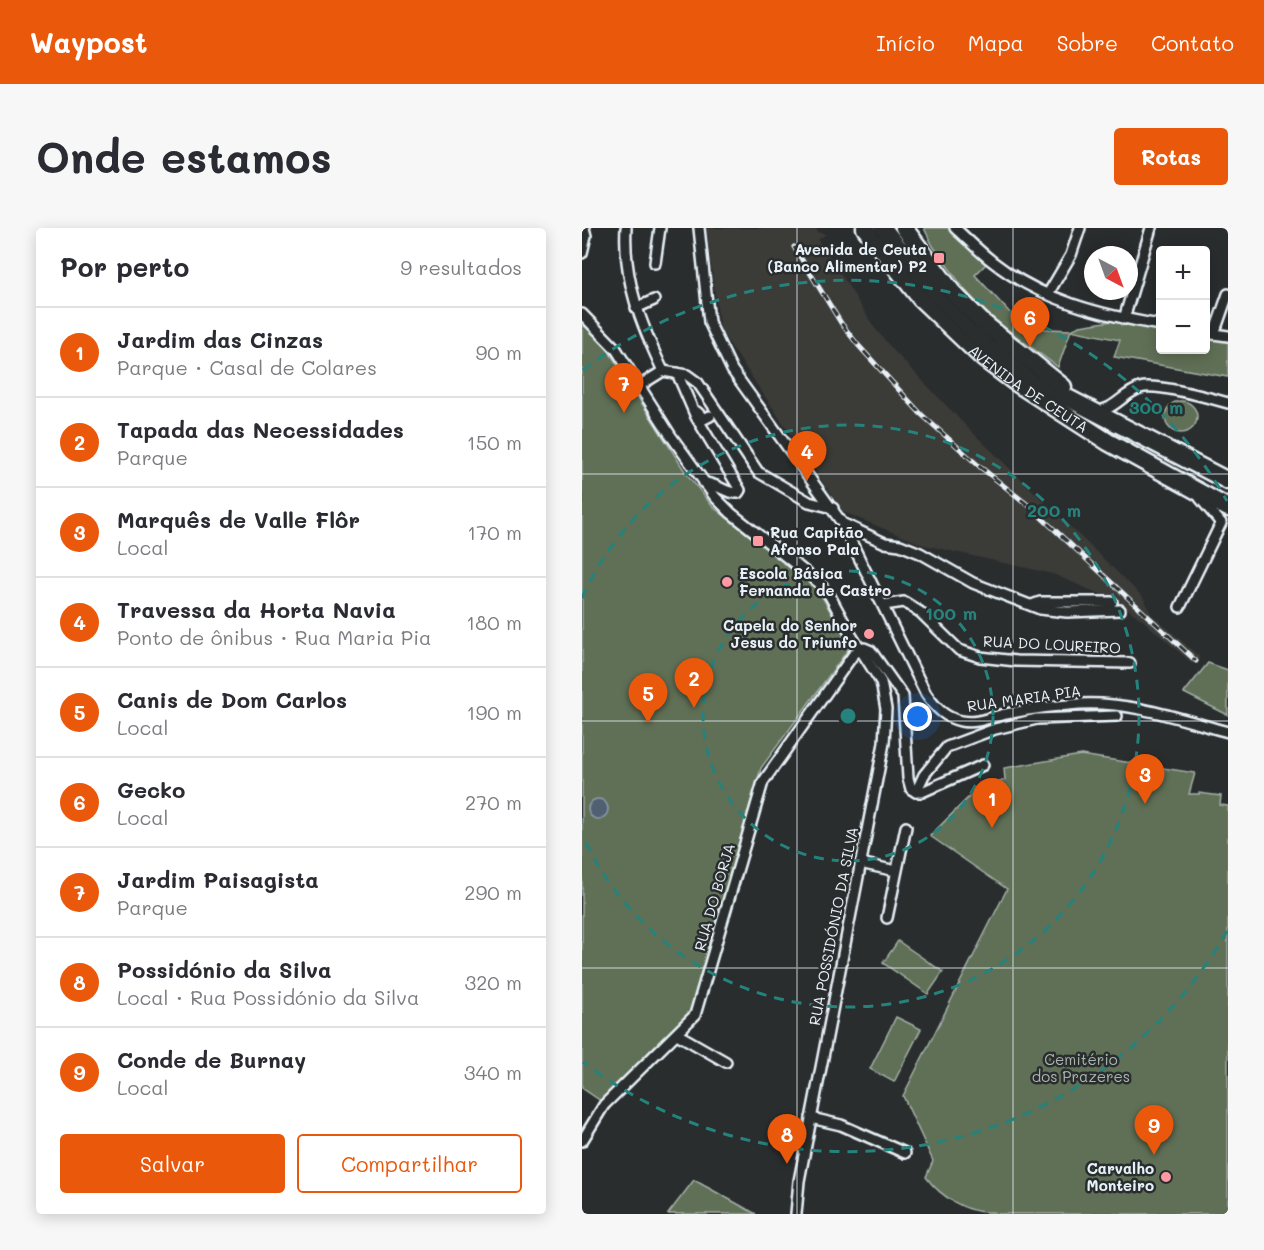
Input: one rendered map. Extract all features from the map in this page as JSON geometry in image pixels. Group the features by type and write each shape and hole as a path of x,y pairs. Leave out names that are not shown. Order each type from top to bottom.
{"highway":[{"name":"AVENIDA DE CEUTA","path":"865,228 921,299 983,358 1015,382 1108,442 1193,488 1225,515"},
{"name":"AVENIDA DE CEUTA","path":"883,228 927,283 989,346 1039,383 1228,481"},
{"path":"904,228 953,293 981,321 1092,411"}],"street":[{"path":"582,253 586,236 584,228"},
{"path":"626,228 624,248 626,266 636,308 663,371"},
{"path":"655,262 660,228"},
{"name":"RUA MARIA PIA","path":"699,228 709,322 732,370 843,523 926,694 937,708 948,717 960,721 982,722 1000,715 1039,708 1111,704 1228,732"},
{"path":"955,228 994,263 1048,294 1091,312 1156,324"},
{"path":"1048,294 1071,255 1080,228"},
{"path":"1124,319 1151,228"},
{"path":"1228,294 1210,333 1228,336"},
{"path":"636,308 654,300"},
{"path":"582,314 607,337 616,349 704,483 731,513 824,589 860,649 872,651 903,696 908,778 911,789 922,792 983,765"},
{"path":"639,386 663,371 692,377 758,472 809,502 832,508"},
{"path":"677,373 696,417 740,490 738,493 732,493 711,483 704,483"},
{"path":"1092,411 1102,411 1112,407 1125,395 1143,387 1228,403"},
{"path":"692,406 704,419 710,416"},
{"path":"1180,607 1225,515"},
{"path":"843,523 885,543 900,545 920,554 973,583 1040,609 1067,612 1120,610"},
{"name":"RUA DO LOUREIRO","path":"884,605 904,602 920,612 959,650 980,657 1016,661 1130,663"},
{"path":"1032,605 1040,602 1112,602"},
{"name":"RUA POSSIDÓNIO DA SILVA","path":"796,1214 798,1188 811,1118 884,743 886,708 881,682 860,649"},
{"name":"RUA DO BORJA","path":"582,1141 604,1106 695,1015 763,782 853,655 860,649"},
{"path":"916,792 924,775 947,747 995,729 1037,719 1117,716"},
{"path":"887,918 906,826"},
{"path":"860,863 896,871"},
{"path":"677,1034 726,1062"},
{"path":"811,1118 841,1125 905,1153"}],"shaded area":[{"path":"706,228 816,228 818,232 826,234 818,240 874,327 894,351 967,427 1143,597 1151,614 1200,657 1193,664 1140,618 1116,601 1053,574 924,545 843,512 720,330"}],"green space":[{"path":"924,228 950,228 986,264 975,275 1027,328 1071,330 1058,367 994,320 980,306 965,290 933,246"},
{"path":"1124,319 1156,325 1156,354 1210,354 1210,336 1228,339 1228,377 1114,357 1120,340 1071,330 1080,326"},
{"path":"582,325 596,331 686,473 713,507 816,586 850,647 761,768 691,1013 601,1101 582,1088"},
{"path":"1181,401 1192,406 1197,417 1192,428 1181,433 1170,428 1165,417 1170,406"},
{"path":"1208,663 1228,670 1228,715 1184,693"},
{"name":"Cemitério dos Prazeres","path":"1081,755 1195,773 1189,794 1221,796 1220,805 1228,806 1228,1214 999,1214 964,1207 946,1197 926,1177 933,1161 903,1096 1007,889 930,836 976,790 1005,780 1004,768"},
{"path":"898,941 943,972 928,994 883,963"},
{"path":"896,1017 921,1029 894,1082 870,1069"},
{"path":"694,1180 756,1214 668,1214"}],"water":[{"path":"598,799 605,802 608,809 605,816 598,819 591,816 588,809 591,802"}],"railway":[{"path":"794,247 841,323 921,414 979,466 1028,505 1196,661"}],"place":[{"name":"Avenida de Ceuta (Banco Alimentar) P2","path":"939,258"},
{"name":"Gecko","path":"1030,347"},
{"name":"Jardim Paisagista","path":"624,413"},
{"name":"Travessa da Horta Navia","path":"807,481"},
{"name":"Rua Capitão Afonso Pala","path":"758,541"},
{"name":"Escola Básica Fernanda de Castro","path":"727,582"},
{"name":"Capela do Senhor Jesus do Triunfo","path":"869,634"},
{"name":"Tapada das Necessidades","path":"694,708"},
{"name":"Canis de Dom Carlos","path":"648,723"},
{"name":"Marquês de Valle Flôr","path":"1145,804"},
{"name":"Jardim das Cinzas","path":"992,828"},
{"name":"Conde de Burnay","path":"1154,1155"},
{"name":"Possidónio da Silva","path":"787,1164"},
{"name":"Carvalho Monteiro","path":"1166,1177"}]}
